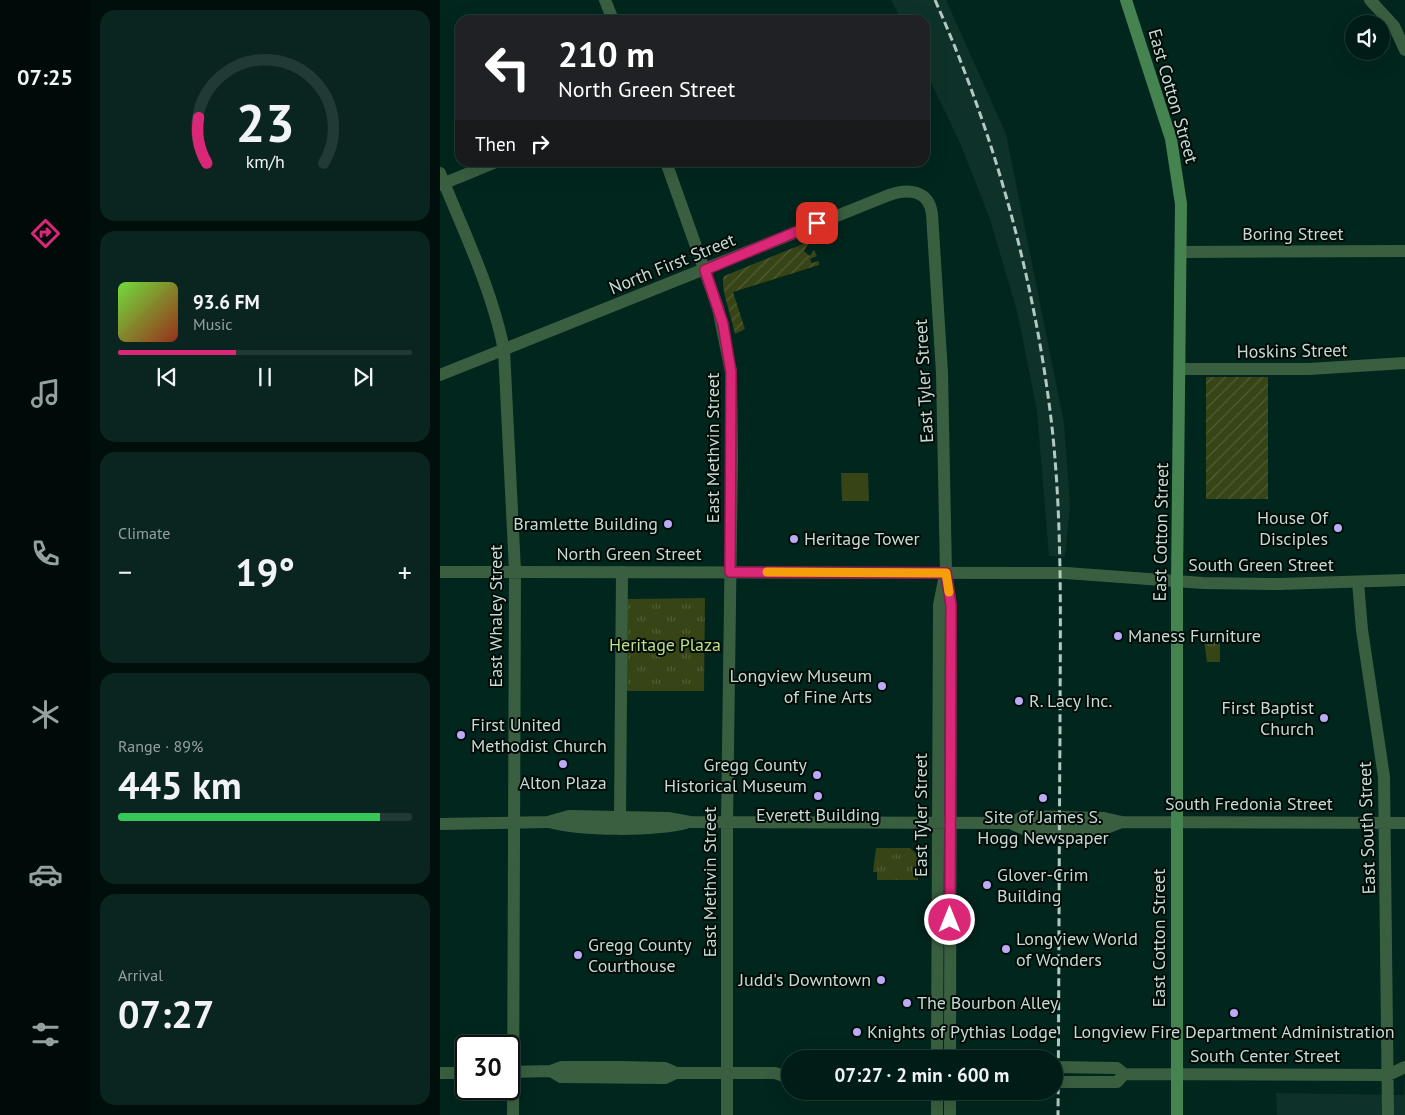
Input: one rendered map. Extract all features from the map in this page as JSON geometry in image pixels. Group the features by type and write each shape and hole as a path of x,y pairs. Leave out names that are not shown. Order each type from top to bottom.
{"main road":[{"name":"East Cotton Street","path":"1126,0 1158,95 1174,152 1180,192 1177,582 1177,1115"}],"street":[{"path":"605,0 611,15"},
{"path":"1370,0 1394,26 1404,42"},
{"path":"441,180 481,167"},
{"name":"East Methvin Street","path":"668,167 723,324 731,372 727,822 727,1115"},
{"name":"East Whaley Street","path":"441,180 490,300 504,350 515,571 511,1035"},
{"name":"North First Street","path":"440,375 889,195 904,190 918,193"},
{"name":"East Tyler Street","path":"918,193 930,204 932,214 942,373 946,573 939,605 950,1050"},
{"name":"Boring Street","path":"1181,252 1405,251"},
{"name":"Hoskins Street","path":"1180,369 1309,369 1405,363"},
{"name":"North Green Street","path":"440,572 1057,572"},
{"path":"620,817 622,572"},
{"name":"South Green Street","path":"1057,572 1177,582 1279,584 1405,580"},
{"name":"East South Street","path":"1358,582 1362,630 1383,760 1386,823 1388,1115"},
{"path":"440,824 548,822 569,816 668,818 690,822"},
{"name":"South Fredonia Street","path":"690,822 1010,823 1024,829 1060,823 1104,829 1122,822 1177,821 1405,823"},
{"path":"548,822 569,828 668,828 690,822"},
{"name":"East Tyler Street","path":"937,1050 945,822"},
{"name":"South Center Street","path":"1063,1067 1117,1068 1124,1074 1388,1075 1405,1067"},
{"path":"520,1072 551,1071 562,1077 666,1078 676,1073 775,1073 781,1075"},
{"path":"775,1073 781,1071"},
{"path":"440,1073 455,1073"},
{"name":"South Center Street","path":"1063,1082 1116,1082 1124,1074"},
{"name":"East Whaley Street","path":"512,1100 513,1115"},
{"path":"937,1100 937,1115"},
{"path":"950,1100 950,1115"}],"shaded area":[{"path":"891,0 946,0 1006,134 1064,423 1070,505 1065,557 1049,556 1037,411 1018,315 990,219 960,143 930,80 930,15 898,15"},
{"path":"1405,1075 1405,1115 1277,1115 1276,1093 1404,1095"}],"green space":[{"path":"810,241 804,251 810,256 814,250 817,256 810,259 812,263 819,261 819,265 733,292 745,329 735,334 723,287 724,276"},
{"path":"1206,377 1268,377 1268,499 1206,499"},
{"path":"841,473 868,473 869,501 842,501"},
{"name":"Heritage Plaza","path":"705,598 704,691 626,691 626,599"},
{"path":"1204,640 1220,640 1220,662 1207,662"},
{"path":"876,848 910,848 919,856 918,880 877,880 877,872 873,872"}],"railway":[{"path":"935,0 957,51 976,103 1010,209 1035,317 1052,427 1056,465 1060,580 1058,1115"}],"slow traffic":[{"path":"767,572 946,573 949,592"}],"place":[{"name":"Bramlette Building","path":"668,524"},
{"name":"House Of Disciples","path":"1338,528"},
{"name":"Heritage Tower","path":"794,539"},
{"name":"Maness Furniture","path":"1118,636"},
{"name":"Longview Museum of Fine Arts","path":"882,686"},
{"name":"R. Lacy Inc.","path":"1019,701"},
{"name":"First Baptist Church","path":"1324,718"},
{"name":"First United Methodist Church","path":"461,735"},
{"name":"Alton Plaza","path":"563,764"},
{"name":"Gregg County Historical Museum","path":"817,775"},
{"name":"Everett Building","path":"818,796"},
{"name":"Site of James S. Hogg Newspaper","path":"1043,798"},
{"name":"Glover-Crim Building","path":"987,885"},
{"name":"Longview World of Wonders","path":"1006,949"},
{"name":"Gregg County Courthouse","path":"578,955"},
{"name":"Judd's Downtown","path":"881,980"},
{"name":"The Bourbon Alley","path":"907,1003"},
{"name":"Longview Fire Department Administration","path":"1234,1013"},
{"name":"Knights of Pythias Lodge","path":"857,1032"}],"route":[{"path":"817,223 705,270 723,324 731,372 730,572 946,573 951,605 950,920"}]}
